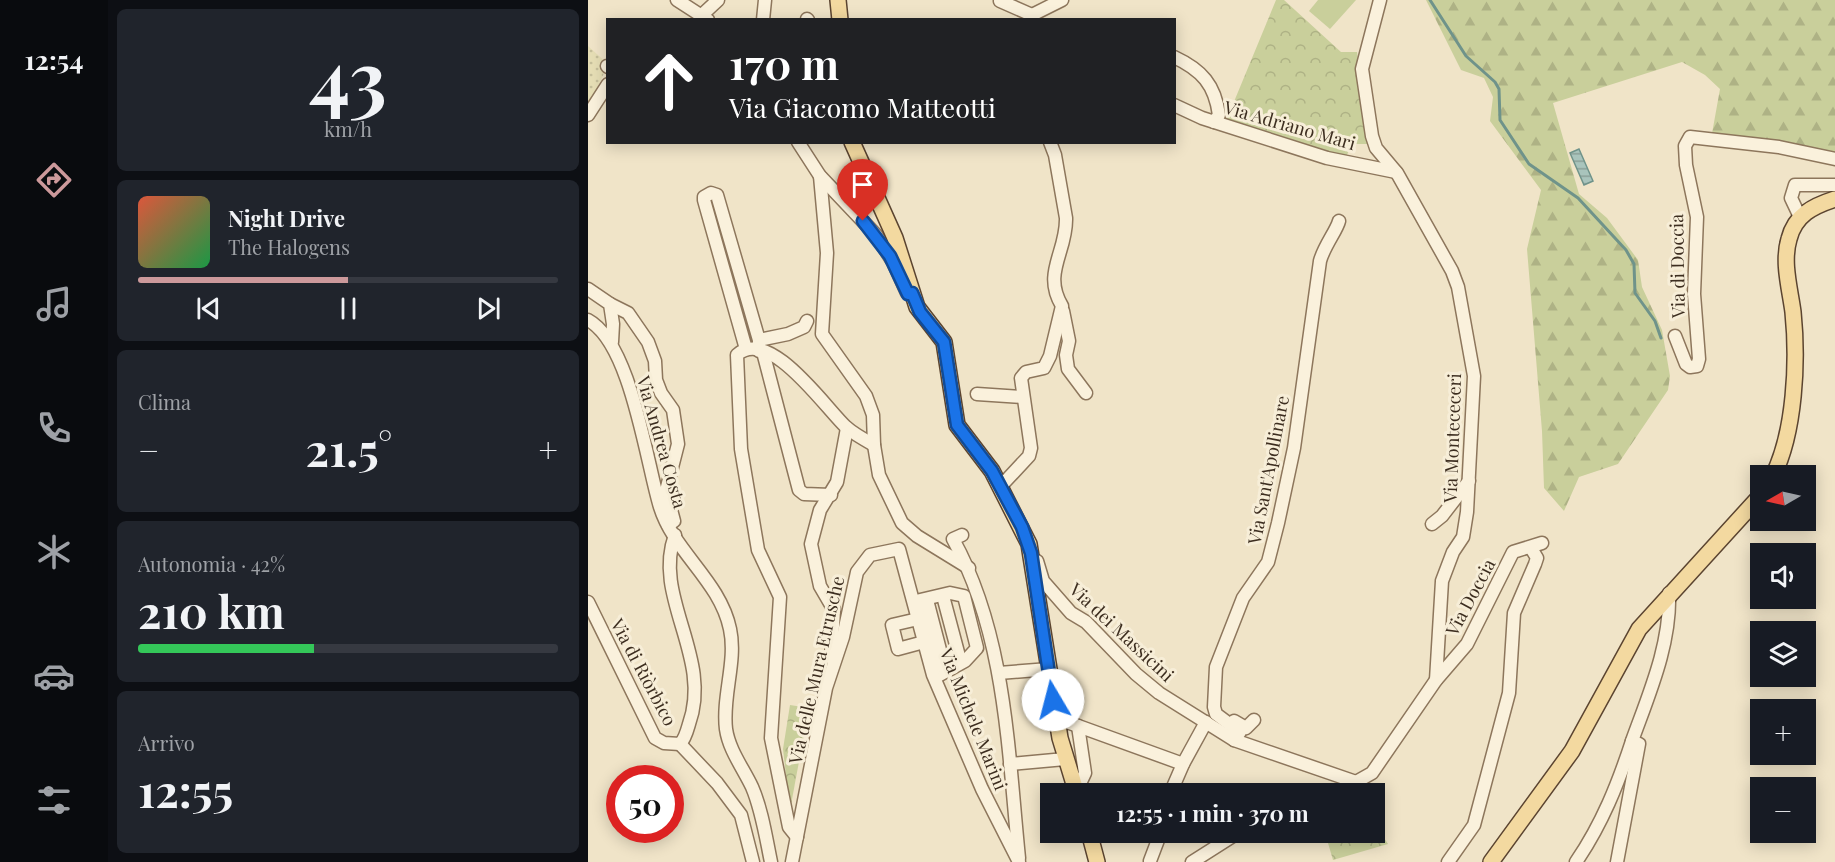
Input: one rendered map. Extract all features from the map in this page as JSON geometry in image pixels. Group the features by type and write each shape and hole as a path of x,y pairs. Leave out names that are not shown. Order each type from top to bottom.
{"main road":[{"path":"838,0 840,18"},
{"path":"853,144 895,238 920,312 944,342 955,418 971,446 991,469 1022,527 1031,553 1056,718 1065,759 1073,783"},
{"path":"1778,465 1785,448 1794,370 1794,323 1787,248 1792,229 1800,217 1812,207 1835,199"},
{"path":"1491,862 1572,751 1632,638 1669,593 1750,507"},
{"path":"1091,843 1096,862"}],"street":[{"path":"677,0 706,17 718,0"},
{"path":"763,18 765,0"},
{"path":"1000,1 1032,17 1062,0"},
{"name":"Via Montececeri","path":"1380,0 1362,69 1372,136 1376,148 1397,173 1452,271 1458,286 1474,376 1469,481 1463,537 1453,552 1442,581 1436,680"},
{"path":"1176,58 1190,65 1208,80 1217,97 1219,115 1214,122"},
{"path":"588,115 606,87"},
{"name":"Via Adriano Mari","path":"1176,106 1214,122 1327,159 1397,173"},
{"name":"Via di Doccia","path":"1676,341 1686,364 1690,367 1697,366 1699,360 1694,294 1698,231 1686,165 1685,146 1690,137 1779,147 1835,159"},
{"path":"799,144 819,176 876,236 908,294 912,293"},
{"path":"1051,144 1055,155 1066,218 1066,228 1052,280 1054,292 1062,306 1069,341 1066,355 1068,369 1086,393"},
{"path":"819,176 827,253 822,334 866,396 873,415 874,445 879,475 902,523 913,533 969,568"},
{"path":"1800,217 1791,198 1795,185 1835,185"},
{"path":"831,495 804,494 799,490 757,348 717,195 711,192 704,197 704,200 757,348 785,363 813,388 847,428 874,445"},
{"name":"Via Sant'Apollinare","path":"1211,718 1216,667 1243,598 1268,562 1294,448 1320,261 1324,246 1339,221"},
{"path":"588,289 628,313 648,342 655,361 656,380 661,393 673,410 678,444 666,491 672,527 670,557 675,605 693,657 696,692 695,708 680,744"},
{"path":"610,304 613,324 612,342"},
{"path":"1000,486 1029,456 1031,448 1022,397 1022,374 1044,368 1050,356 1062,306"},
{"name":"Via Andrea Costa","path":"588,320 602,329 612,342 645,438 659,504 713,589 730,630 726,723 732,747 756,799 771,862"},
{"path":"797,837 789,827 771,738 780,597 758,550 741,449 736,365 737,355 804,327 807,321"},
{"path":"977,394 1022,397"},
{"path":"831,671 834,609 820,586 811,544 820,510 837,482 847,428"},
{"path":"1432,524 1442,516 1469,481"},
{"path":"962,535 953,538 969,568 999,673 1020,862"},
{"name":"Via Doccia","path":"1436,680 1467,644 1513,552 1522,547 1536,545 1537,558 1514,614 1509,693 1474,825 1448,862"},
{"name":"Via delle Mura Etrusche","path":"792,862 831,671 843,637 860,566 870,555 899,549"},
{"name":"Via Michele Marini","path":"899,549 924,642 982,789 1020,862"},
{"name":"Via dei Massicini","path":"1031,553 1037,561 1043,581 1071,613 1086,622 1136,674 1159,693 1211,718"},
{"path":"950,593 964,597 977,648 965,662 938,674 916,601 950,593"},
{"path":"1576,862 1594,836 1617,787 1655,678 1667,621 1669,593"},
{"path":"914,604 952,595 958,600 971,646 960,660 938,674"},
{"path":"927,600 938,674"},
{"name":"Via di Riòrbico","path":"588,602 654,738 664,743 680,744 717,783 741,815 753,862"},
{"path":"918,618 892,625 898,649 924,642"},
{"path":"999,673 1049,669"},
{"path":"1211,718 1240,732 1234,740 1356,782 1372,773 1436,680"},
{"path":"1056,718 1100,732 1183,764"},
{"path":"1211,718 1246,728 1254,720"},
{"path":"1175,783 1183,764 1211,718"},
{"path":"1077,726 1085,773 1081,783"},
{"path":"1617,862 1639,744 1632,741"},
{"path":"1010,765 1065,759"},
{"path":"1150,861 1157,843"},
{"path":"1192,862 1222,843"}],"shaded area":[{"path":"588,46 606,62 606,68 588,109"}],"green space":[{"path":"1276,0 1284,0 1341,52 1357,52 1370,144 1352,144 1346,157 1328,154 1226,121"},
{"path":"1318,0 1356,0 1330,29 1309,11"},
{"path":"1426,0 1835,0 1835,164 1711,139 1720,89 1705,75 1682,62 1553,103 1579,194 1607,218 1638,260 1642,287 1662,330 1670,376 1668,390 1618,464 1579,477 1564,511 1544,488 1542,431 1527,249 1541,190 1490,121 1493,97 1484,78 1461,70"},
{"path":"790,705 809,708 790,810 783,749"},
{"path":"1385,839 1388,844 1333,860 1328,843 1385,843"}],"water":[{"path":"1579,149 1593,181 1584,185 1570,153"}],"waterway":[{"path":"1430,0 1466,56 1495,82 1499,89 1500,120 1529,164 1578,198 1626,250 1634,264 1635,293 1655,321 1661,338"}],"route":[{"path":"863,221 890,256 903,286 908,294 912,293 920,312 944,342 951,401 957,425 992,471 1029,544 1053,700"}]}
